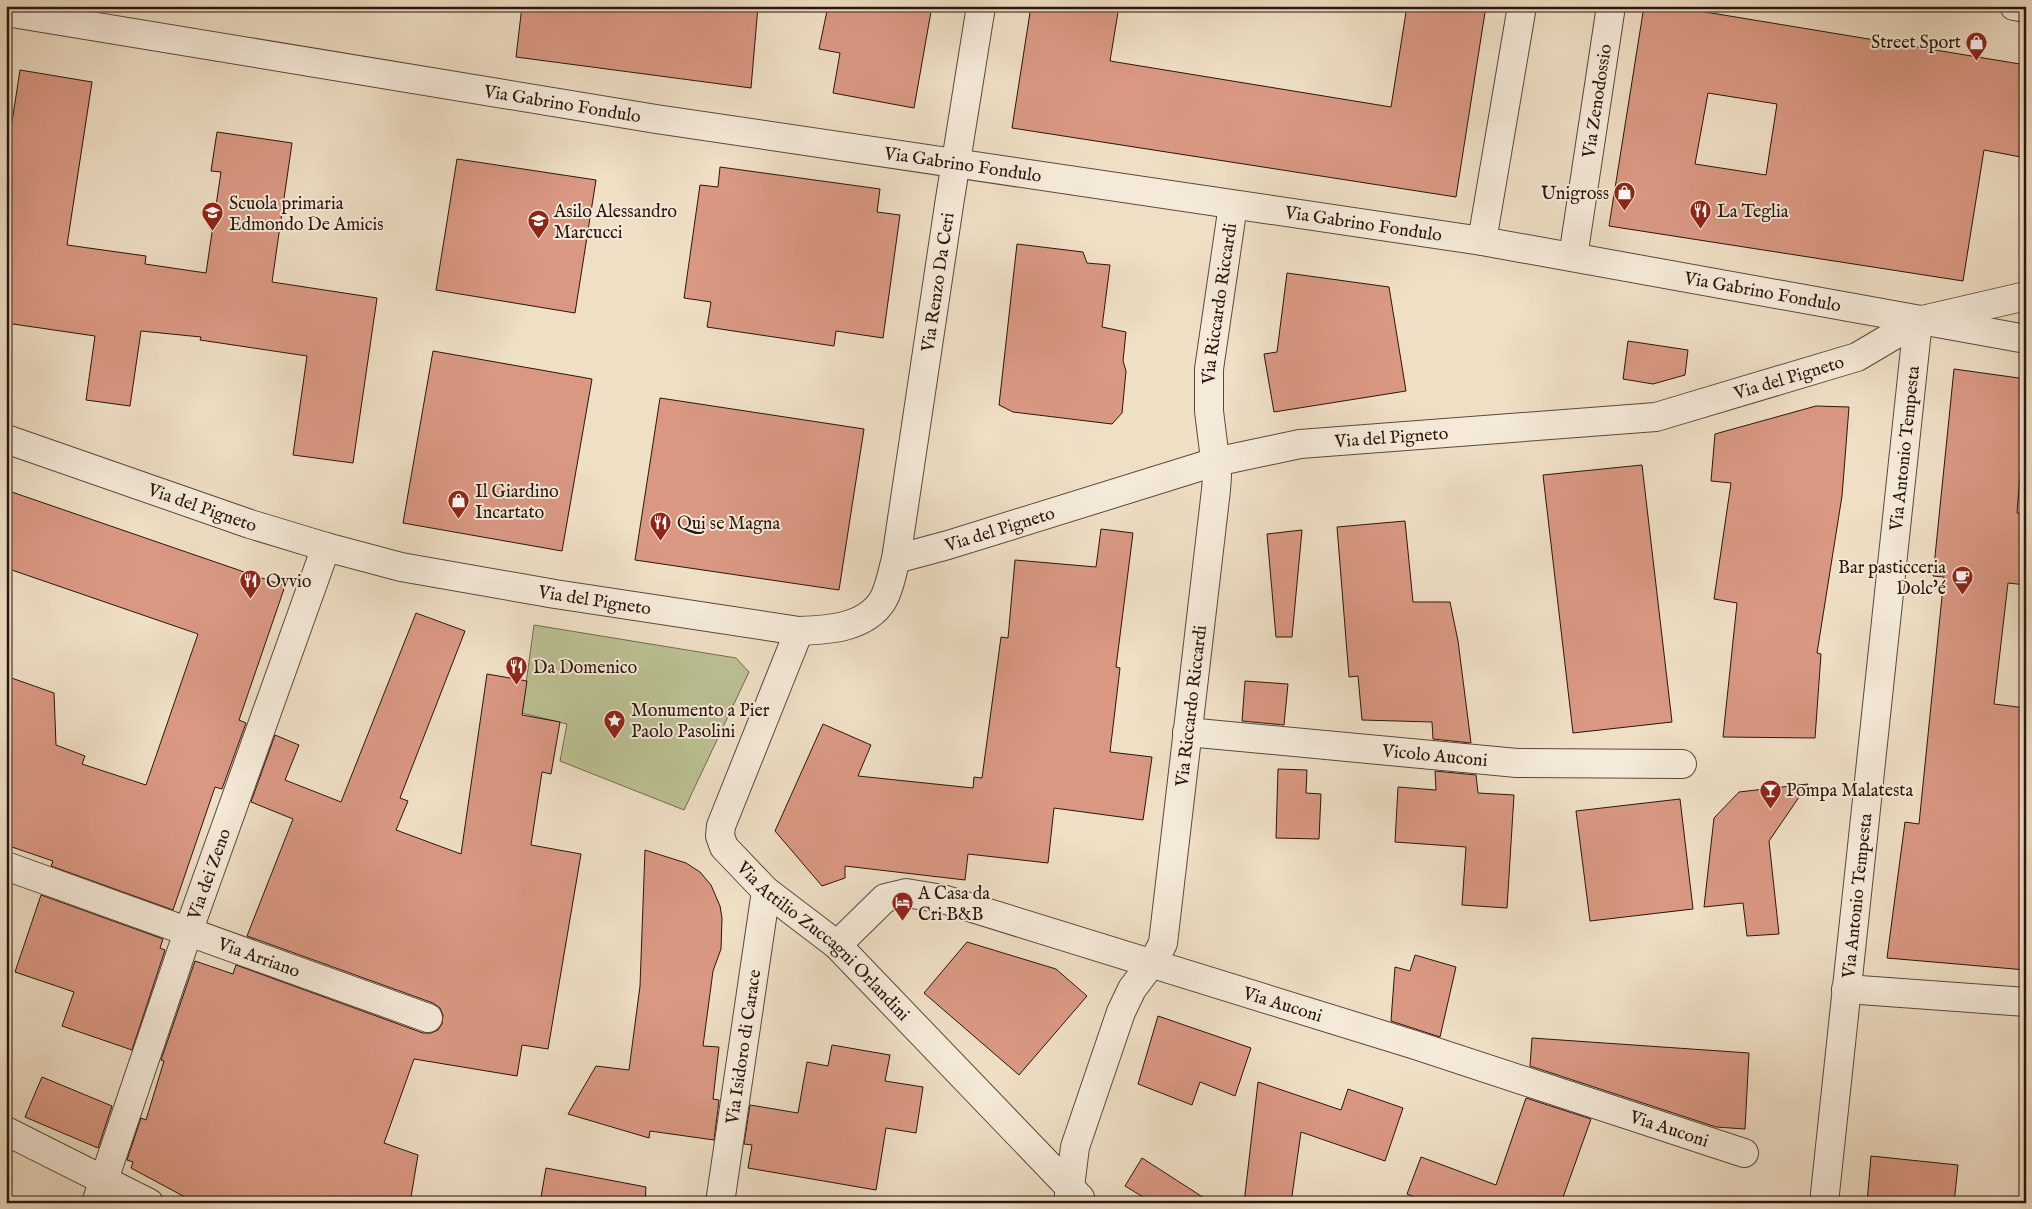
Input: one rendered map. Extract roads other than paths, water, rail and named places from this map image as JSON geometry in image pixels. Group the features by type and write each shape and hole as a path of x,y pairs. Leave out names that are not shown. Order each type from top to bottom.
{"street":[{"name":"Via Renzo Da Ceri","path":"896,559 981,6"},
{"path":"1482,241 1522,6"},
{"name":"Via Zenodossio","path":"1572,257 1612,6"},
{"path":"2014,6 2026,8"},
{"name":"Via Gabrino Fondulo","path":"6,12 656,119 1482,241 2026,340"},
{"name":"Via Riccardo Riccardi","path":"1074,1198 1075,1147 1121,1012 1132,989 1156,957 1163,943 1216,490 1209,411 1209,369 1233,204"},
{"name":"Via del Pigneto","path":"6,439 250,524 401,567 555,594 799,630 840,628 857,622 871,613 883,600 896,559 948,545 1215,462 1300,444 1656,418 1857,357 1918,321 2026,296"},
{"name":"Via Antonio Tempesta","path":"1824,1203 1918,321"},
{"name":"Via dei Zeno","path":"100,1191 188,932 326,547"},
{"name":"Via Attilio Zuccagni Orlandini","path":"799,630 720,831 724,847 766,891 837,945 1074,1198"},
{"name":"Vicolo Auconi","path":"1187,732 1517,763 1682,764"},
{"name":"Via Arriano","path":"6,866 428,1018"},
{"name":"Via Isidoro di Carace","path":"720,1203 766,891"},
{"name":"Via Auconi","path":"837,945 885,898 906,893 951,901 1424,1048 1744,1153"},
{"path":"1846,989 2026,1002"},
{"path":"6,1131 100,1191 149,1203"}],"place":[{"name":"Street Sport","path":"1977,61"},
{"name":"Unigross","path":"1625,212"},
{"name":"La Teglia","path":"1701,230"},
{"name":"Scuola primaria Edmondo De Amicis","path":"213,232"},
{"name":"Asilo Alessandro Marcucci","path":"538,240"},
{"name":"Il Giardino Incartato","path":"459,520"},
{"name":"Qui se Magna","path":"661,542"},
{"name":"Bar pasticceria Dolc'é","path":"1962,596"},
{"name":"Ovvio","path":"250,600"},
{"name":"Da Domenico","path":"517,686"},
{"name":"Monumento a Pier Paolo Pasolini","path":"615,739"},
{"name":"Pompa Malatesta","path":"1770,809"},
{"name":"A Casa da Cri B&B","path":"902,922"}]}
